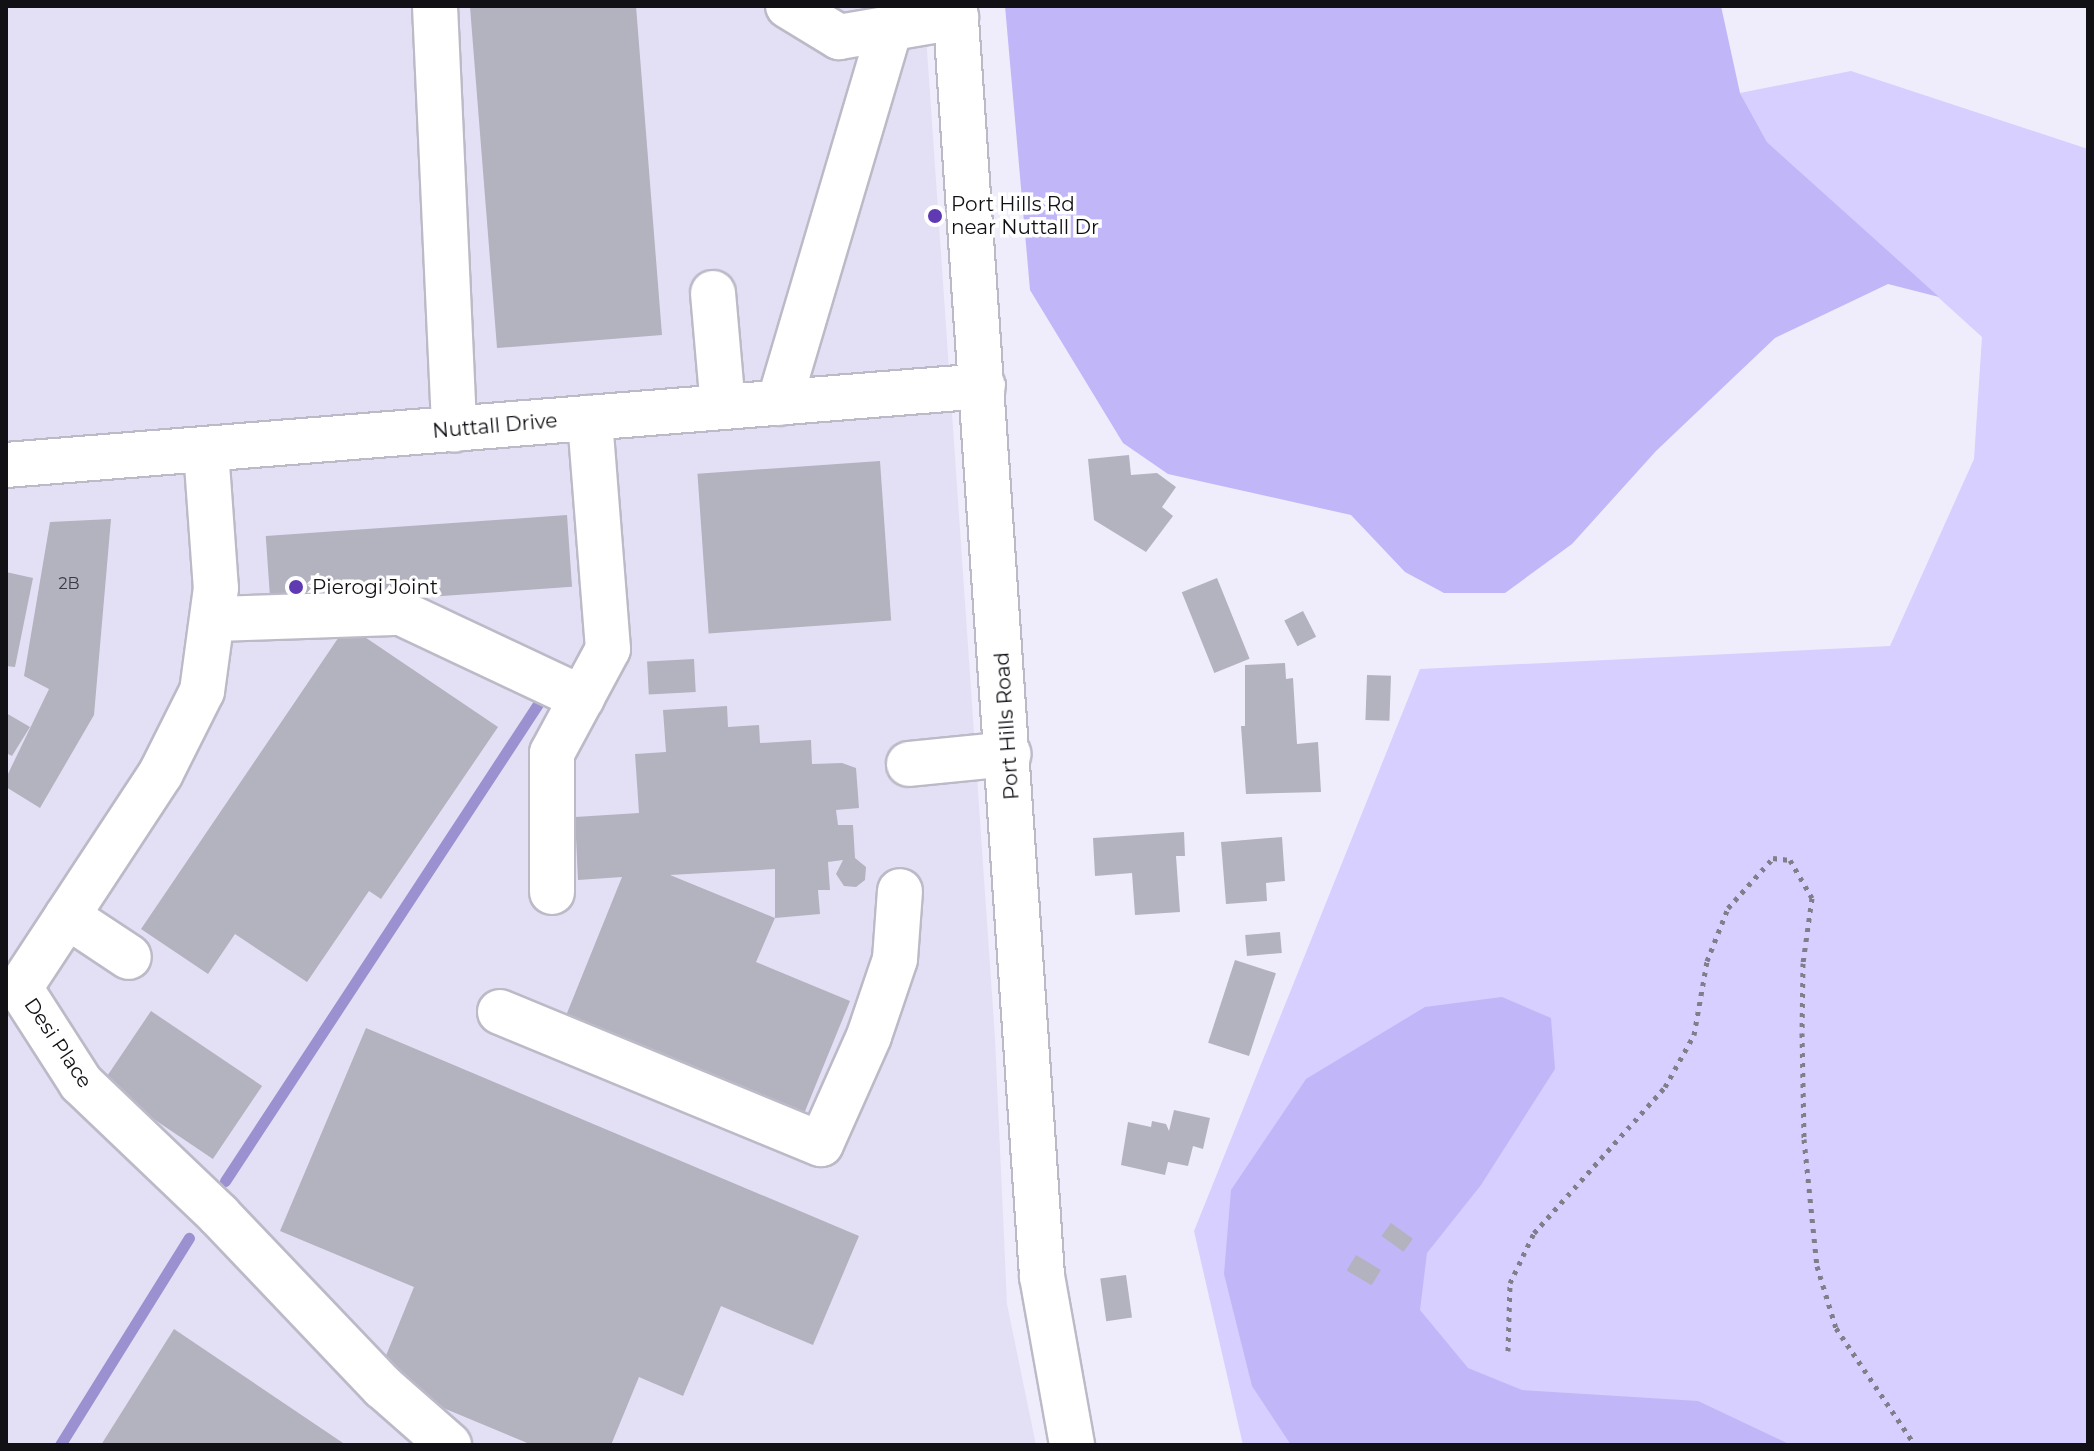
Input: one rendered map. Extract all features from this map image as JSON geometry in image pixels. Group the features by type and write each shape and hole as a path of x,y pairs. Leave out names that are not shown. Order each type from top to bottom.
{"main road":[{"path":"435,6 454,430"},
{"path":"788,6 839,37 956,11"},
{"name":"Port Hills Road","path":"956,11 1009,754 1042,1276 1072,1445"},
{"path":"779,403 890,28"},
{"path":"713,293 723,407"},
{"name":"Nuttall Drive","path":"6,465 983,386"},
{"path":"552,892 552,753 608,649 590,418"},
{"name":"Desi Place","path":"206,450 216,619 202,691 185,730 20,988 81,1083 219,1215 383,1387 449,1445"},
{"path":"216,619 401,613 582,698"},
{"path":"909,764 1009,754"},
{"path":"500,1012 821,1144 869,1036 895,959 900,891"},
{"path":"67,916 129,957"}],"path":[{"path":"1508,1351 1510,1283 1534,1233 1665,1087 1694,1035 1707,961 1728,908 1773,858 1790,860 1812,898 1803,963 1802,1048 1804,1139 1817,1266 1836,1328 1915,1445"}],"shaded area":[{"path":"6,6 924,6 995,1038 1007,1304 1036,1445 6,1445"},
{"path":"1005,6 1721,6 1740,93 1767,142 1939,297 1888,284 1775,338 1656,451 1572,544 1505,593 1444,593 1405,572 1351,515 1168,474 1123,443 1030,290"},
{"path":"1851,71 2088,149 2088,1445 1243,1445 1194,1231 1420,669 1890,646 1974,459 1982,337 1767,142 1740,93"},
{"path":"1502,997 1551,1018 1555,1069 1481,1185 1427,1253 1420,1310 1468,1368 1522,1390 1698,1401 1791,1445 1291,1445 1252,1386 1224,1274 1231,1190 1306,1079 1425,1007"}],"building":[{"path":"636,6 662,335 497,348 470,7"},
{"path":"1129,455 1131,475 1157,473 1176,487 1162,507 1173,516 1146,552 1094,520 1088,459"},
{"path":"880,461 891,621 709,633 697,474"},
{"path":"567,515 572,587 271,608 266,536"},
{"path":"111,519 94,715 40,808 6,787 6,778 49,689 24,676 50,522"},
{"path":"6,572 33,578 15,667 6,666"},
{"path":"1217,578 1250,659 1214,673 1182,592"},
{"path":"1303,611 1316,637 1297,646 1284,621"},
{"path":"347,625 498,727 381,899 369,891 307,982 235,934 208,974 141,929"},
{"path":"694,659 696,692 649,694 647,661"},
{"path":"1285,663 1286,679 1293,678 1297,744 1318,742 1321,792 1246,794 1241,726 1245,726 1245,665"},
{"path":"1367,675 1391,676 1389,721 1365,720"},
{"path":"727,706 728,727 759,725 760,743 811,740 812,764 842,763 856,768 859,808 836,810 838,825 853,825 855,858 866,867 865,880 856,887 844,886 836,874 843,860 828,862 830,890 818,890 820,914 775,918 756,962 850,1001 799,1126 561,1028 622,877 578,880 575,817 639,813 635,754 666,752 663,710","holes":["775,869 775,918 670,875"]},
{"path":"6,713 30,727 12,756 6,753"},
{"path":"1184,832 1185,856 1176,856 1180,912 1135,915 1132,873 1095,876 1093,838"},
{"path":"1282,837 1285,881 1266,883 1267,901 1226,904 1221,842"},
{"path":"1280,932 1282,953 1247,956 1245,935"},
{"path":"1235,960 1276,973 1249,1056 1208,1043"},
{"path":"151,1011 262,1086 213,1159 102,1084"},
{"path":"366,1028 859,1236 813,1345 721,1306 683,1396 639,1377 611,1445 532,1445 376,1380 414,1287 280,1231"},
{"path":"1174,1110 1210,1118 1203,1149 1193,1146 1188,1166 1168,1162 1165,1175 1121,1165 1128,1122 1151,1127 1152,1121 1166,1124 1169,1131"},
{"path":"1391,1223 1413,1239 1403,1252 1382,1236"},
{"path":"1356,1255 1381,1270 1372,1285 1347,1270"},
{"path":"1126,1275 1132,1318 1106,1321 1100,1279"},
{"path":"174,1329 346,1445 101,1445"}],"waterway":[{"path":"225,1181 538,704"},
{"path":"60,1445 189,1238"}],"place":[{"name":"Port Hills Rd near Nuttall Dr","path":"935,216"},
{"name":"Pierogi Joint","path":"296,587"}]}
